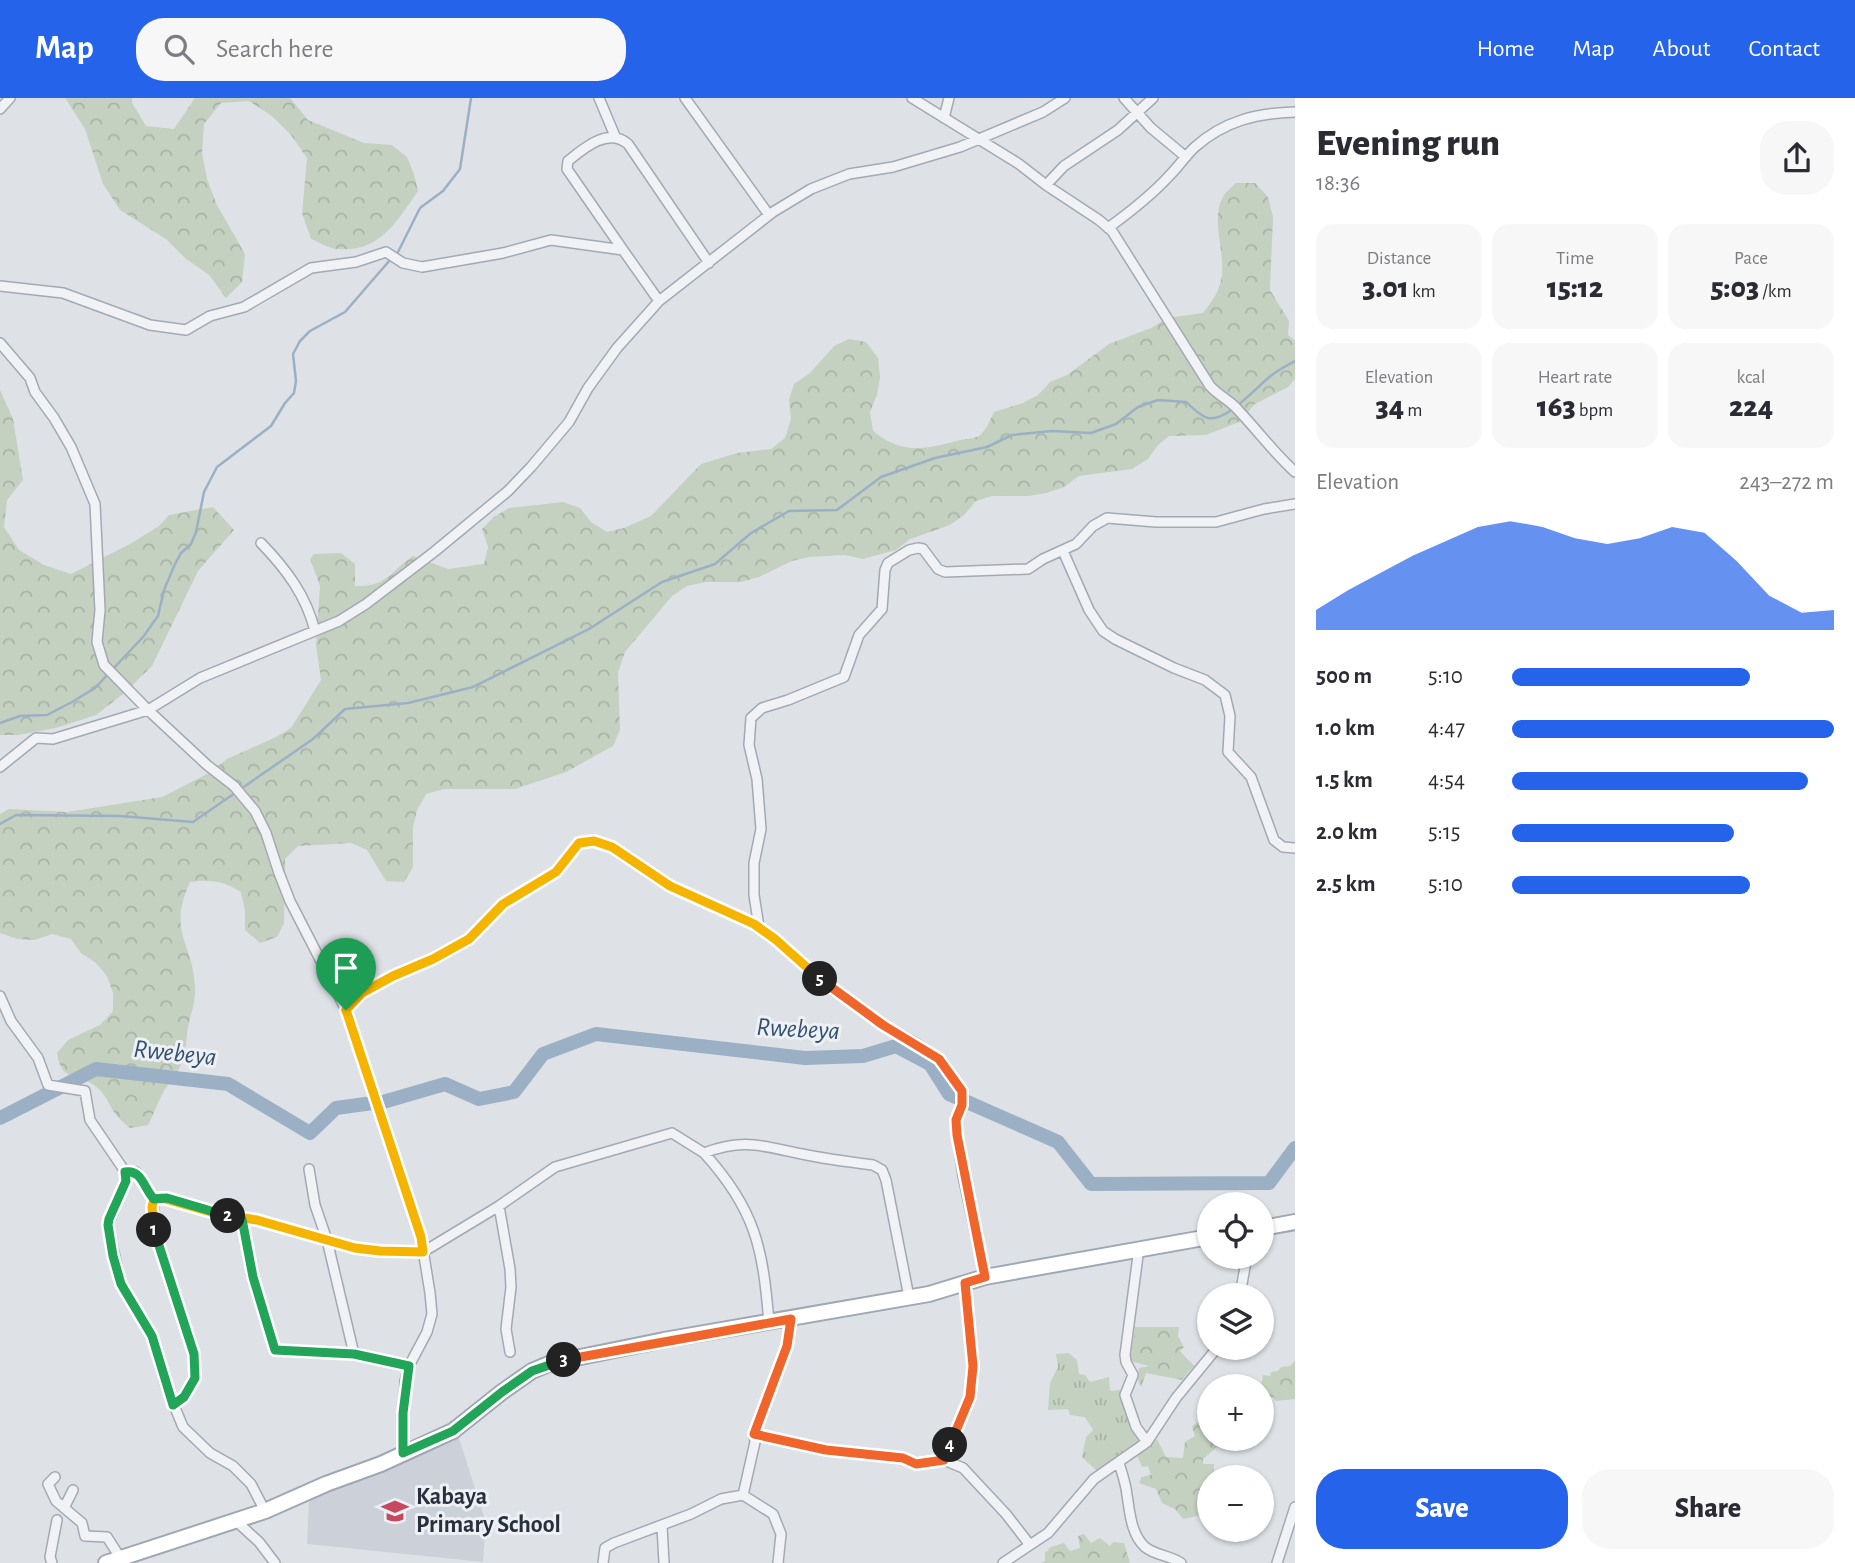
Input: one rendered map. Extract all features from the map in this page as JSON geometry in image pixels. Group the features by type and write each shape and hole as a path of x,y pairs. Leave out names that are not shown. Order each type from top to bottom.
{"main road":[{"path":"1274,1226 1295,1222"},
{"path":"114,1561 265,1511 453,1431 532,1371 551,1363 929,1294 985,1277 1197,1239"}],"street":[{"path":"0,109 10,98"},
{"path":"599,98 615,136 628,144 709,263"},
{"path":"685,98 769,215"},
{"path":"912,98 1019,164 1108,228 1210,386 1219,396 1235,406 1274,453 1295,472"},
{"path":"944,118 949,98"},
{"path":"0,767 36,738 53,739 148,710 191,682 339,621 366,604 508,491 569,422 588,388 617,348 659,301 769,215 811,189 849,174 893,167 978,139 1043,112 1065,98"},
{"path":"1124,98 1151,128 1186,157"},
{"path":"1046,185 1064,166 1118,130 1153,98"},
{"path":"1108,228 1142,202 1195,147 1223,127 1246,117 1295,112"},
{"path":"615,136 603,138 577,154 566,165 569,174 659,301"},
{"path":"0,286 63,293 150,325 186,330 209,316 244,307 311,268 356,262 386,252 403,263 422,267 503,253 551,240 623,250"},
{"path":"0,343 30,377 35,392 71,447 95,504 100,610 97,642 104,665 207,765 234,786 254,811 266,833 290,901 346,1010 421,1237 432,1314 427,1332 409,1366 403,1413 403,1453"},
{"path":"759,927 754,895 754,863 761,829 757,779 749,745 751,718 762,708 844,677 859,635 882,609 886,566 909,550 922,549 938,569 951,573 1028,569 1076,544 1100,520 1107,518 1156,522 1216,522 1295,504"},
{"path":"261,543 286,569 311,615 315,631"},
{"path":"1063,551 1089,610 1103,631 1174,668 1205,680 1225,695 1230,716 1228,752 1251,777 1274,840 1283,847 1295,848"},
{"path":"346,1010 362,993 469,939 503,904 556,872 579,843 594,841 612,847 670,886 759,927 819,979 883,1025 939,1059 962,1091 962,1105 956,1120 957,1135 985,1277"},
{"path":"0,996 10,1021 38,1058 48,1085 85,1091 90,1120 125,1172 126,1181 108,1225 113,1256 121,1284 152,1336 173,1405 183,1427 209,1453 233,1466 251,1484 265,1511"},
{"path":"154,1199 167,1198 218,1214 257,1220 355,1248 423,1252 499,1206 555,1167 672,1133 704,1153 726,1177 746,1210 756,1236 764,1270 769,1323"},
{"path":"704,1153 726,1145 767,1146 882,1170 909,1297"},
{"path":"309,1169 314,1205 327,1240 354,1354"},
{"path":"125,1172 136,1172 154,1199 153,1224 194,1354 195,1378 189,1390 173,1405"},
{"path":"499,1206 510,1269 511,1287 506,1329 510,1352"},
{"path":"242,1219 253,1277 275,1350 354,1354 409,1366"},
{"path":"1139,1248 1125,1360 1133,1374 1125,1395 1136,1427 1147,1442"},
{"path":"944,1460 970,1397 973,1366 965,1283"},
{"path":"744,1495 755,1442 754,1434 787,1346 791,1319"},
{"path":"1003,1563 1048,1533 1094,1479 1147,1442 1176,1398 1207,1360"},
{"path":"754,1434 826,1450 903,1458 916,1464 944,1460 963,1468 1006,1514 1030,1545"},
{"path":"1119,1463 1127,1494 1128,1511 1139,1538 1144,1546 1155,1553 1181,1563"},
{"path":"55,1476 48,1484 56,1500 82,1523 85,1536 107,1536 114,1561"},
{"path":"65,1506 73,1490"},
{"path":"603,1563 605,1548 721,1499 744,1495 773,1514 781,1534 778,1563"},
{"path":"1277,1563 1295,1507"},
{"path":"52,1563 50,1557 57,1520"},
{"path":"235,1520 259,1542 275,1563"},
{"path":"662,1526 664,1563"}],"shaded area":[{"name":"Kabaya Primary School","path":"459,1438 486,1523 483,1562 307,1544 309,1500"}],"green space":[{"path":"65,98 132,98 132,103 146,126 174,129 195,98 290,98 308,120 364,143 392,145 407,157 418,191 394,224 376,240 352,249 337,249 324,245 311,239 302,213 307,158 291,135 272,116 249,101 221,103 204,124 202,153 207,179 217,205 245,254 242,282 226,298 209,275 185,258 166,239 120,210 103,184 85,129"},
{"path":"1236,183 1255,183 1268,197 1273,217 1270,290 1289,321 1288,335 1295,341 1295,379 1288,387 1255,404 1239,422 1206,435 1169,436 1148,459 1132,469 1079,476 1064,487 1047,493 992,496 976,501 964,515 950,525 910,539 896,550 863,559 845,555 809,557 792,561 759,577 741,582 706,582 687,586 672,596 625,652 618,672 620,730 613,746 566,772 515,789 444,789 426,794 417,810 413,828 413,867 404,882 386,881 367,850 351,843 298,846 285,859 284,923 277,937 260,943 245,930 241,892 217,882 190,882 183,900 181,927 194,975 194,1003 181,1064 148,1125 130,1128 116,1114 99,1089 63,1070 57,1053 68,1040 100,1025 113,1011 113,993 107,976 96,963 81,953 71,939 52,934 35,940 17,939 0,933 0,814 9,809 67,812 162,797 209,773 227,759 291,728 321,680 316,645 320,586 310,559 314,554 341,553 355,564 355,586 366,586 382,581 413,556 448,569 484,564 488,547 482,529 494,517 509,508 563,502 580,508 591,522 607,532 624,528 651,516 701,464 737,453 771,449 785,438 791,419 789,400 794,384 810,373 834,346 849,339 866,342 878,358 880,377 870,412 873,431 893,444 913,448 977,437 984,431 994,412 1038,395 1050,382 1067,375 1109,344 1151,328 1167,318 1203,313 1217,292 1222,273 1218,227 1220,205 1224,195"},
{"path":"0,390 13,419 23,480 7,500 4,527 19,550 44,565 71,574 130,544 159,526 169,515 213,507 234,530 198,571 152,666 123,694 96,715 56,728 18,735 0,735"},
{"path":"1133,1327 1179,1327 1178,1336 1184,1347 1180,1351 1194,1366 1182,1380 1146,1373 1141,1387 1137,1378 1139,1368 1149,1366 1130,1361 1135,1329"},
{"path":"1069,1353 1077,1360 1079,1374 1085,1375 1090,1382 1109,1377 1110,1391 1120,1390 1141,1439 1098,1472 1082,1457 1086,1437 1093,1430 1085,1417 1070,1415 1068,1409 1048,1410 1050,1383 1058,1367 1056,1354"},
{"path":"1295,1361 1295,1399 1276,1401 1274,1374 1271,1372 1290,1366"},
{"path":"1197,1423 1197,1451 1212,1451 1203,1459 1203,1464 1214,1465 1197,1465 1197,1516 1183,1519 1175,1509 1162,1503 1156,1489 1139,1483 1142,1477 1151,1475 1148,1466 1142,1467 1137,1456 1157,1439 1166,1457 1183,1458 1185,1442 1195,1436 1192,1426"},
{"path":"1084,1534 1091,1543 1100,1538 1110,1546 1113,1542 1124,1543 1130,1563 1041,1563 1045,1561 1045,1553 1051,1547 1064,1543 1070,1551 1080,1548 1078,1536"}],"waterway":[{"path":"398,252 420,208 443,191 460,169 471,98"},
{"path":"0,723 20,716 47,715 72,702 95,688 143,637 158,616 164,590 175,564 181,553 191,544 204,492 217,467 271,426 294,393 296,381 293,354 300,341 310,331 345,312 390,260"},
{"path":"0,824 16,815 120,816 193,822 313,739 345,709 408,703 473,687 589,629 662,582 715,564 751,533 789,511 837,510 881,477 935,458 987,447 1012,435 1052,431 1091,433 1116,424 1138,407 1158,400 1186,402 1205,417 1216,418 1234,408 1269,377 1295,361"},
{"name":"Rwebeya","path":"383,1102 445,1084 479,1099 514,1092 543,1054 596,1034 805,1058 863,1056 896,1046 930,1064 949,1094 1058,1142 1091,1184 1269,1183 1295,1148"},
{"name":"Rwebeya","path":"0,1118 96,1069 228,1084 310,1133 336,1108 373,1103"}],"place":[{"name":"Kabaya Primary School","path":"395,1511"}],"route":[{"path":"346,1010 362,993 469,939 503,904 556,872 579,843 594,841 612,847 670,886 754,924 775,939 819,979 866,1010 883,1025 939,1059 962,1091 962,1105 956,1120 957,1135 985,1277 965,1283 973,1366 970,1397 944,1460 916,1464 903,1458 826,1450 754,1434 787,1346 791,1319 664,1340 551,1363 532,1371 453,1431 403,1453 405,1381 409,1366 354,1354 275,1350 253,1277 242,1219 218,1214 178,1202 167,1198 157,1198 154,1199 136,1172 125,1172 126,1181 108,1225 113,1256 121,1284 152,1336 173,1405 189,1390 195,1378 196,1367 171,1277 155,1234 152,1207 154,1199 167,1198 218,1214 257,1220 355,1248 423,1252 421,1237 346,1010"}]}
